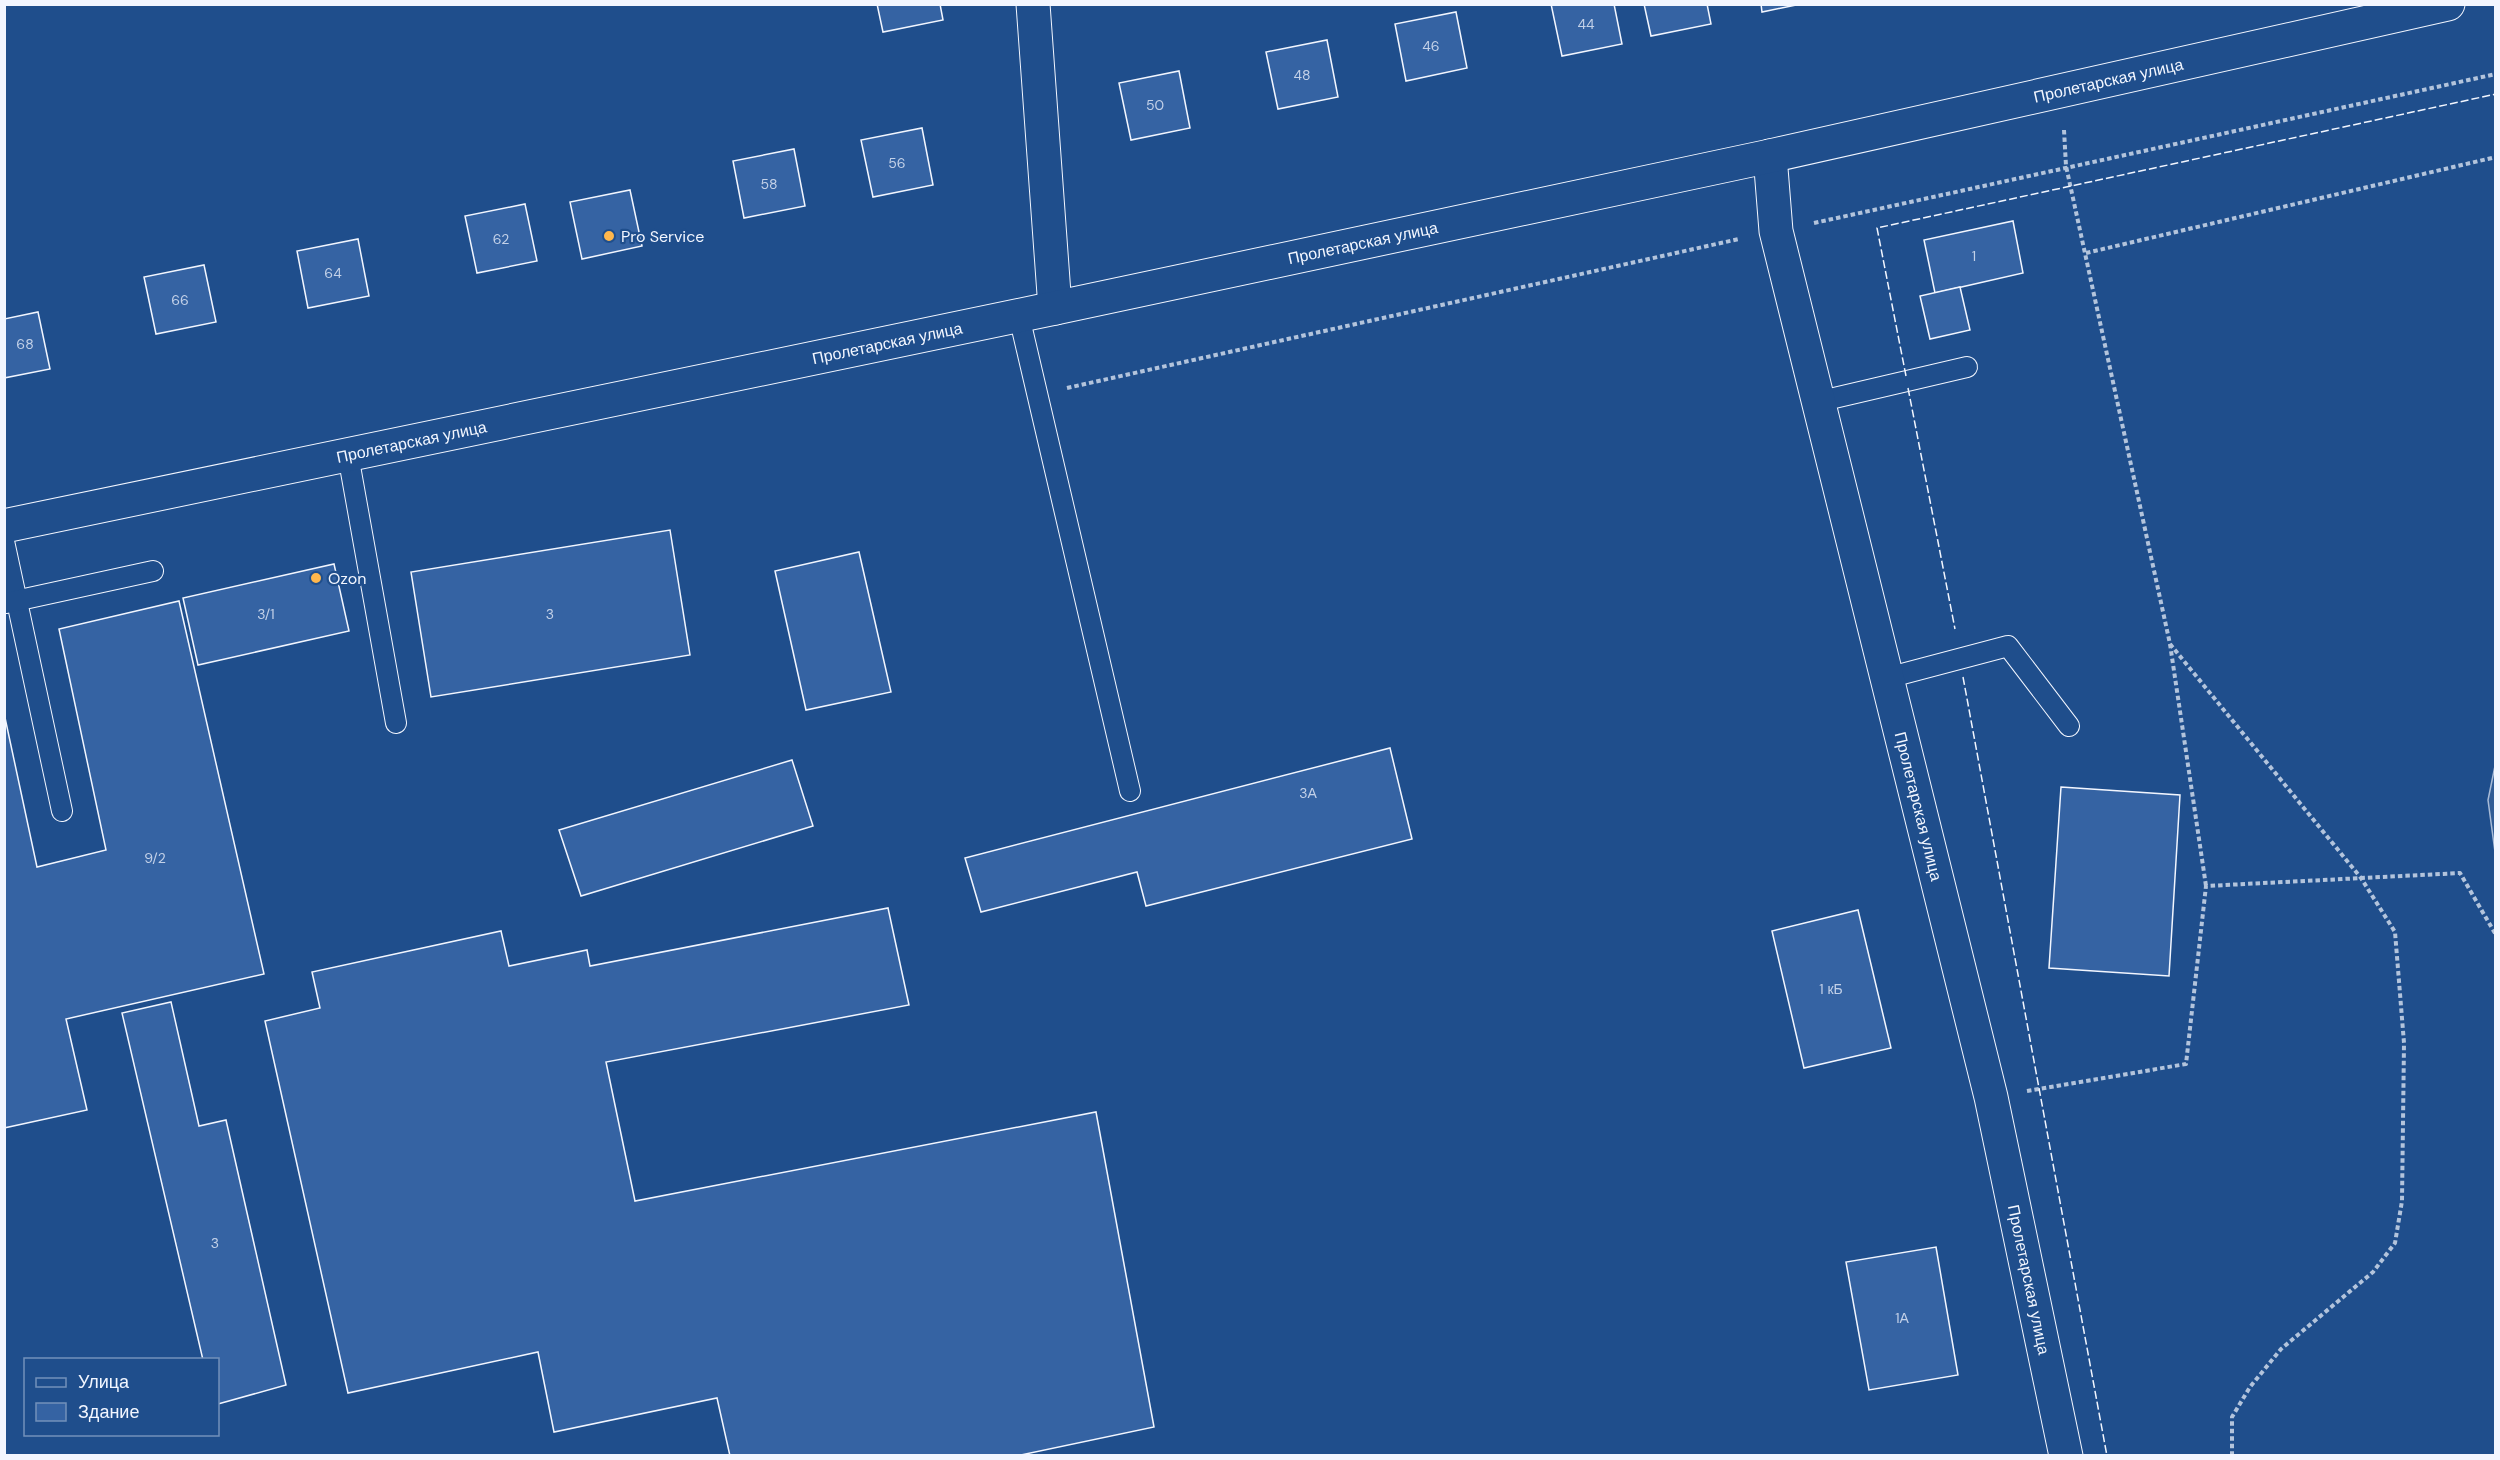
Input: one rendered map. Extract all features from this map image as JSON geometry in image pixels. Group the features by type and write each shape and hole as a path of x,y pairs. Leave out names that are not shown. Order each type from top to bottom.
{"main road":[{"path":"1033,4 1055,308"},
{"name":"Пролетарская улица","path":"4,526 1019,316 1770,156 2432,6"},
{"name":"Пролетарская улица","path":"1770,156 1776,231 1991,1097 2066,1455"}],"lane":[{"path":"1019,316 1130,790"},
{"path":"1817,402 1967,367"},
{"path":"348,455 396,723"},
{"path":"4,541 11,602 62,811"},
{"path":"11,602 153,570"},
{"path":"1887,678 2008,646 2068,726"}],"path":[{"path":"1991,1097 2186,1064 2206,886 2170,644 2066,166 2062,90"},
{"path":"2086,253 2496,157"},
{"path":"2170,644 2361,878 2395,932 2404,1043 2402,1201 2395,1243 2373,1272 2281,1348 2250,1387 2232,1417 2232,1455"},
{"path":"2206,886 2460,873 2496,935"}],"shaded area":[{"path":"2495,766 2495,852 2488,800"}],"building":[{"path":"877,4 940,4 943,20 883,32"},
{"path":"1551,4 1614,4 1622,44 1562,56"},
{"path":"1644,4 1707,4 1711,24 1651,36"},
{"path":"1761,4 1801,4 1762,12"},
{"path":"1456,12 1467,68 1406,81 1395,24"},
{"path":"1327,40 1338,97 1278,109 1266,52"},
{"path":"1179,71 1190,128 1131,140 1119,83"},
{"path":"922,128 933,185 873,197 861,140"},
{"path":"794,149 805,206 744,218 733,161"},
{"path":"630,190 642,246 582,259 570,202"},
{"path":"525,204 537,261 477,273 465,216"},
{"path":"2013,221 2023,273 1935,293 1924,240"},
{"path":"358,239 369,296 308,308 297,251"},
{"path":"204,265 216,322 156,334 144,277"},
{"path":"1960,287 1970,330 1930,339 1920,296"},
{"path":"38,312 50,369 4,378 4,319"},
{"path":"670,530 690,655 431,697 411,572"},
{"path":"859,552 891,692 806,710 775,571"},
{"path":"334,564 349,631 198,665 183,598"},
{"path":"179,601 264,974 66,1019 87,1110 4,1128 4,713 37,867 106,850 59,629"},
{"path":"1390,748 1412,839 1146,906 1137,872 981,912 965,858"},
{"path":"792,760 813,826 581,896 559,830"},
{"path":"2061,787 2180,795 2169,976 2049,968"},
{"path":"888,908 909,1005 606,1062 635,1201 1096,1112 1154,1427 1016,1456 730,1456 717,1398 554,1432 538,1352 348,1393 265,1021 320,1008 312,972 501,931 509,966 587,950 590,966"},
{"path":"1858,910 1891,1048 1804,1068 1772,931"},
{"path":"171,1002 199,1126 226,1120 286,1385 219,1404 219,1358 203,1358 122,1013"},
{"path":"1936,1247 1958,1375 1869,1390 1846,1262"}],"fence":[{"path":"1906,376 1877,228 2496,94"},
{"path":"1908,388 1955,629"},
{"path":"1963,677 2107,1456"}],"place":[{"name":"Pro Service","path":"609,236"},
{"name":"Ozon","path":"316,578"}]}
